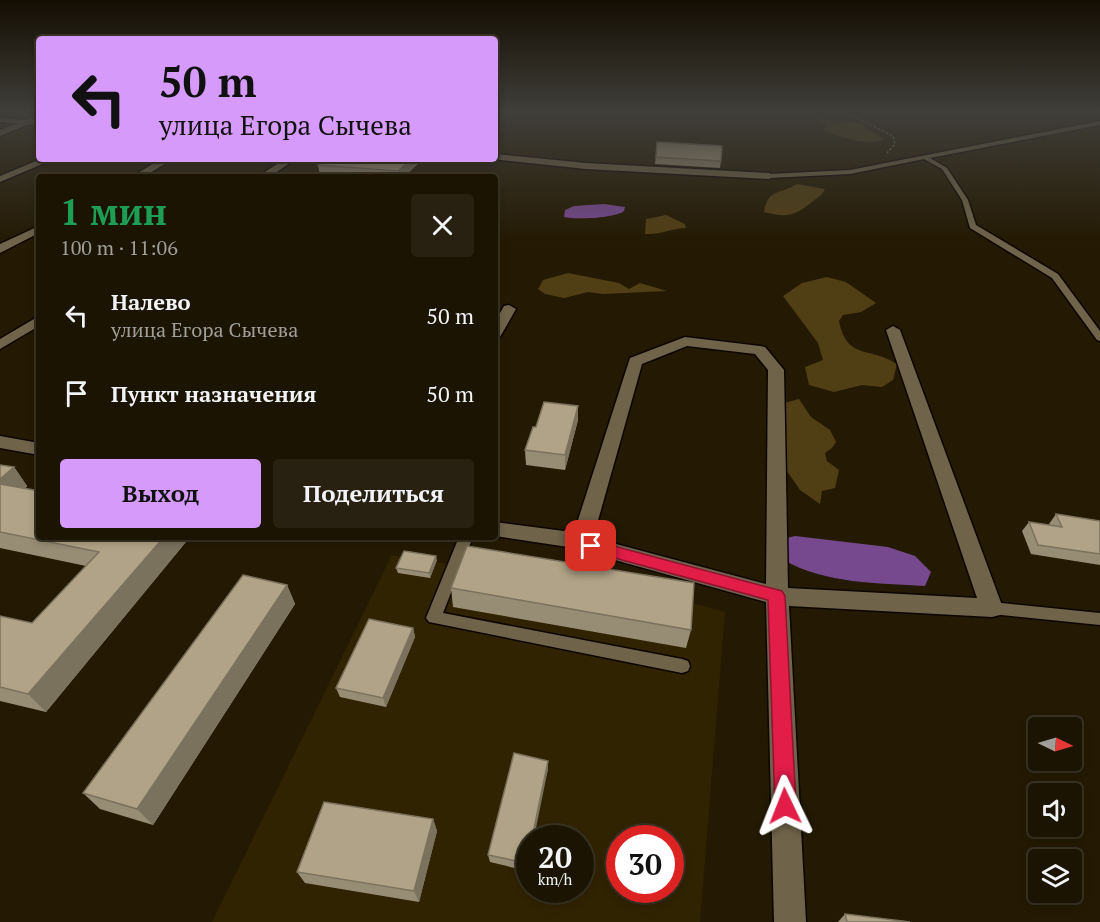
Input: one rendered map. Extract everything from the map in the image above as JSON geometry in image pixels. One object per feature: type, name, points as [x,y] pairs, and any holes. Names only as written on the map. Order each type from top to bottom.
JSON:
[{"type":"street","points":[[498,157],[586,166],[769,176]]},
{"type":"street","points":[[0,179],[42,162]]},
{"type":"street","points":[[141,174],[163,162]]},
{"type":"street","points":[[267,174],[286,162]]},
{"type":"street","points":[[0,249],[36,231]]},
{"type":"street","points":[[498,329],[510,309]]},
{"type":"street","points":[[0,345],[36,322]]},
{"type":"street","points":[[498,529],[568,539],[777,596],[992,608],[893,330]]},
{"type":"street","points":[[568,539],[587,524],[635,362],[685,341],[760,350],[776,370],[777,596],[790,922]]},
{"type":"street","points":[[0,442],[36,448]]},
{"type":"lane","points":[[769,176],[850,172],[934,155]]},
{"type":"lane","points":[[924,157],[944,168],[965,200],[973,225],[1055,276],[1100,338]]},
{"type":"lane","points":[[465,540],[434,618],[682,666]]},
{"type":"lane","points":[[992,608],[1100,620]]},
{"type":"path","points":[[885,155],[885,164]]},
{"type":"shaded area","points":[[797,184],[825,189],[820,196],[795,213],[779,215],[764,212],[768,199],[772,195]]},
{"type":"shaded area","points":[[604,204],[625,207],[620,213],[604,217],[564,217],[565,210],[574,206]]},
{"type":"shaded area","points":[[666,215],[685,224],[686,228],[645,234],[646,219]]},
{"type":"shaded area","points":[[568,273],[619,283],[629,289],[640,283],[667,291],[603,294],[588,292],[564,298],[545,294],[538,289],[543,280]]},
{"type":"shaded area","points":[[827,277],[846,282],[876,303],[861,312],[843,315],[839,321],[843,334],[854,347],[897,364],[893,380],[882,387],[862,385],[834,392],[809,385],[805,367],[823,360],[818,343],[783,296],[802,283]]},
{"type":"shaded area","points":[[799,399],[811,417],[830,430],[836,442],[825,453],[827,461],[839,470],[835,488],[822,491],[820,504],[800,490],[787,471],[784,403]]},
{"type":"shaded area","points":[[795,536],[888,547],[915,556],[931,572],[925,586],[853,581],[817,574],[784,560],[787,538]]},
{"type":"shaded area","points":[[392,555],[689,602],[725,612],[700,922],[212,922]]},
{"type":"building","points":[[656,155],[721,155],[721,161],[656,157]]},
{"type":"building","points":[[322,162],[408,162],[398,171],[318,165]]},
{"type":"building","points":[[544,402],[578,406],[565,455],[525,450]]},
{"type":"building","points":[[0,465],[14,467],[0,479]]},
{"type":"building","points":[[0,484],[36,490],[36,539],[0,532]]},
{"type":"building","points":[[1056,514],[1100,521],[1100,554],[1038,545],[1029,522],[1062,527]]},
{"type":"building","points":[[40,540],[161,540],[28,694],[0,687],[0,616],[32,623],[99,552]]},
{"type":"building","points":[[467,546],[694,583],[691,630],[451,588]]},
{"type":"building","points":[[404,551],[436,556],[429,573],[396,568]]},
{"type":"building","points":[[243,575],[287,585],[137,809],[83,793]]},
{"type":"building","points":[[369,619],[413,628],[383,698],[336,688]]},
{"type":"building","points":[[514,753],[548,761],[535,825],[516,825],[516,861],[488,855]]},
{"type":"building","points":[[324,802],[433,819],[414,891],[297,872]]},
{"type":"building","points":[[845,914],[910,922],[847,922]]},
{"type":"route","points":[[591,546],[777,596],[785,806]]}]
